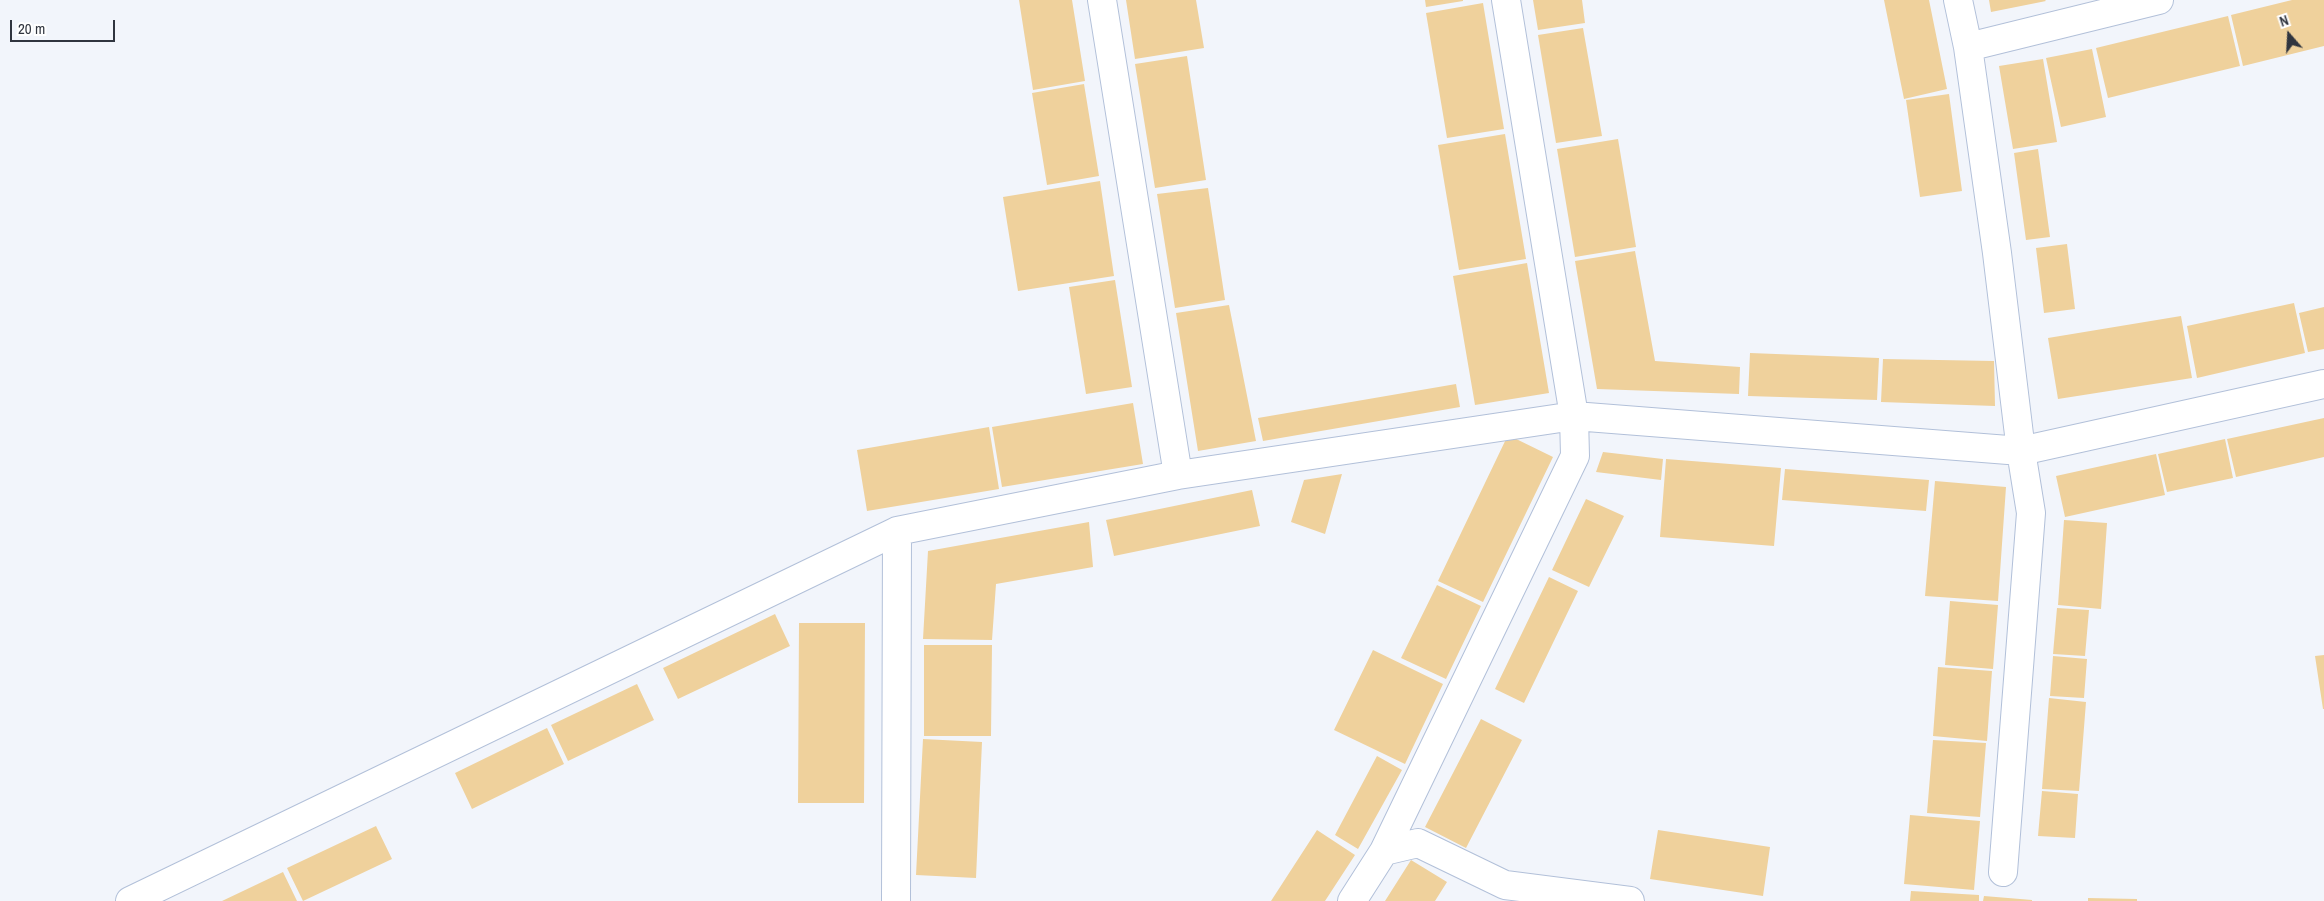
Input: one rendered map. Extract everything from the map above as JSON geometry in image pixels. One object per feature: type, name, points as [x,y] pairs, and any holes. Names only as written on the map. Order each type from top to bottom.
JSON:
[{"type":"street","points":[[1102,0],[1178,475]]},
{"type":"street","points":[[1352,901],[1384,851],[1575,456],[1574,416],[1506,0]]},
{"type":"street","points":[[1958,0],[1968,47],[1997,253],[2021,451],[2031,513],[2003,872]]},
{"type":"street","points":[[1968,47],[2160,0]]},
{"type":"street","points":[[130,901],[897,531],[1178,475],[1574,416],[2021,451],[2324,384]]},
{"type":"street","points":[[896,901],[897,531]]},
{"type":"street","points":[[1384,851],[1418,843],[1505,886],[1630,901]]},
{"type":"building","points":[[1019,0],[1072,0],[1085,81],[1033,90]]},
{"type":"building","points":[[1126,0],[1196,0],[1204,48],[1135,59]]},
{"type":"building","points":[[1425,0],[1463,0],[1463,1],[1426,7]]},
{"type":"building","points":[[1533,0],[1582,0],[1585,23],[1538,30]]},
{"type":"building","points":[[1884,0],[1929,0],[1947,89],[1904,99]]},
{"type":"building","points":[[1989,0],[2045,0],[2046,1],[1991,12]]},
{"type":"building","points":[[2292,0],[2324,0],[2324,46],[2243,66],[2231,15]]},
{"type":"building","points":[[1483,3],[1504,129],[1447,138],[1426,13]]},
{"type":"building","points":[[2228,16],[2240,66],[2108,98],[2096,48]]},
{"type":"building","points":[[1583,28],[1602,136],[1556,143],[1538,35]]},
{"type":"building","points":[[2092,49],[2106,117],[2061,127],[2046,58]]},
{"type":"building","points":[[1187,56],[1206,180],[1155,188],[1135,64]]},
{"type":"building","points":[[2043,59],[2057,142],[2013,149],[1999,66]]},
{"type":"building","points":[[1084,84],[1099,176],[1047,185],[1032,93]]},
{"type":"building","points":[[1949,94],[1962,191],[1920,197],[1906,100]]},
{"type":"building","points":[[1505,134],[1526,259],[1459,270],[1438,145]]},
{"type":"building","points":[[1618,139],[1636,247],[1575,257],[1557,149]]},
{"type":"building","points":[[2038,149],[2050,237],[2026,240],[2014,153]]},
{"type":"building","points":[[1100,181],[1114,276],[1018,291],[1003,197]]},
{"type":"building","points":[[1208,188],[1225,300],[1175,308],[1157,194]]},
{"type":"building","points":[[2067,244],[2075,309],[2044,313],[2036,248]]},
{"type":"building","points":[[1635,251],[1655,361],[1740,367],[1739,394],[1597,389],[1575,261]]},
{"type":"building","points":[[1527,263],[1549,393],[1475,405],[1453,276]]},
{"type":"building","points":[[1115,280],[1132,387],[1086,394],[1069,287]]},
{"type":"building","points":[[2294,303],[2305,353],[2197,378],[2187,326]]},
{"type":"building","points":[[1229,305],[1256,441],[1198,451],[1176,313]]},
{"type":"building","points":[[2324,307],[2324,349],[2308,352],[2299,313]]},
{"type":"building","points":[[2181,316],[2192,378],[2058,399],[2048,338]]},
{"type":"building","points":[[1750,353],[1879,358],[1877,400],[1748,396]]},
{"type":"building","points":[[1883,359],[1994,361],[1995,406],[1881,402]]},
{"type":"building","points":[[1456,384],[1460,407],[1263,441],[1258,418]]},
{"type":"building","points":[[1133,403],[1143,464],[1002,487],[992,427]]},
{"type":"building","points":[[2324,418],[2324,457],[2236,477],[2227,439]]},
{"type":"building","points":[[989,427],[999,489],[867,511],[857,450]]},
{"type":"building","points":[[1508,435],[1553,457],[1483,602],[1438,581]]},
{"type":"building","points":[[2225,439],[2233,478],[2167,492],[2158,454]]},
{"type":"building","points":[[1603,452],[1663,459],[1661,480],[1596,472]]},
{"type":"building","points":[[2156,454],[2165,495],[2065,517],[2056,476]]},
{"type":"building","points":[[1666,459],[1781,468],[1774,546],[1660,537]]},
{"type":"building","points":[[1785,469],[1929,480],[1926,511],[1782,500]]},
{"type":"building","points":[[1342,474],[1325,534],[1291,522],[1304,480]]},
{"type":"building","points":[[1935,481],[2006,487],[1998,601],[1925,596]]},
{"type":"building","points":[[1252,490],[1260,526],[1114,556],[1106,520]]},
{"type":"building","points":[[1586,499],[1624,516],[1589,587],[1552,570]]},
{"type":"building","points":[[2064,520],[2107,523],[2101,609],[2058,605]]},
{"type":"building","points":[[1089,522],[1093,567],[996,584],[992,640],[923,639],[928,551]]},
{"type":"building","points":[[1549,577],[1578,591],[1524,703],[1495,689]]},
{"type":"building","points":[[1437,585],[1481,606],[1446,679],[1401,658]]},
{"type":"building","points":[[1950,601],[1998,605],[1993,669],[1945,665]]},
{"type":"building","points":[[2057,608],[2089,610],[2085,656],[2053,654]]},
{"type":"building","points":[[775,614],[790,646],[678,699],[663,668]]},
{"type":"building","points":[[799,623],[865,623],[864,803],[798,803]]},
{"type":"building","points":[[924,645],[992,645],[991,736],[924,736]]},
{"type":"building","points":[[1373,650],[1443,684],[1405,764],[1334,730]]},
{"type":"building","points":[[2324,655],[2324,709],[2323,709],[2315,656]]},
{"type":"building","points":[[2053,656],[2087,659],[2084,698],[2050,696]]},
{"type":"building","points":[[1938,667],[1992,671],[1987,741],[1933,736]]},
{"type":"building","points":[[637,684],[654,720],[568,761],[551,725]]},
{"type":"building","points":[[2049,698],[2086,702],[2079,791],[2042,789]]},
{"type":"building","points":[[1481,719],[1522,740],[1466,848],[1425,827]]},
{"type":"building","points":[[547,728],[564,764],[472,809],[455,773]]},
{"type":"building","points":[[923,739],[982,742],[976,878],[916,875]]},
{"type":"building","points":[[1933,740],[1986,743],[1980,817],[1927,813]]},
{"type":"building","points":[[1377,756],[1402,770],[1358,849],[1335,835]]},
{"type":"building","points":[[2042,791],[2078,794],[2075,838],[2038,836]]},
{"type":"building","points":[[1910,815],[1980,821],[1974,890],[1904,884]]},
{"type":"building","points":[[376,826],[392,859],[303,901],[287,868]]},
{"type":"building","points":[[1317,830],[1355,855],[1325,901],[1271,901]]},
{"type":"building","points":[[1658,830],[1770,847],[1763,896],[1650,879]]},
{"type":"building","points":[[1411,860],[1447,882],[1435,901],[1385,901]]},
{"type":"building","points":[[283,872],[297,901],[222,901]]},
{"type":"building","points":[[1911,891],[1979,895],[1979,901],[1910,901]]},
{"type":"building","points":[[1984,896],[2032,900],[2032,901],[1983,901]]},
{"type":"building","points":[[2088,898],[2137,899],[2137,901],[2088,901]]}]
